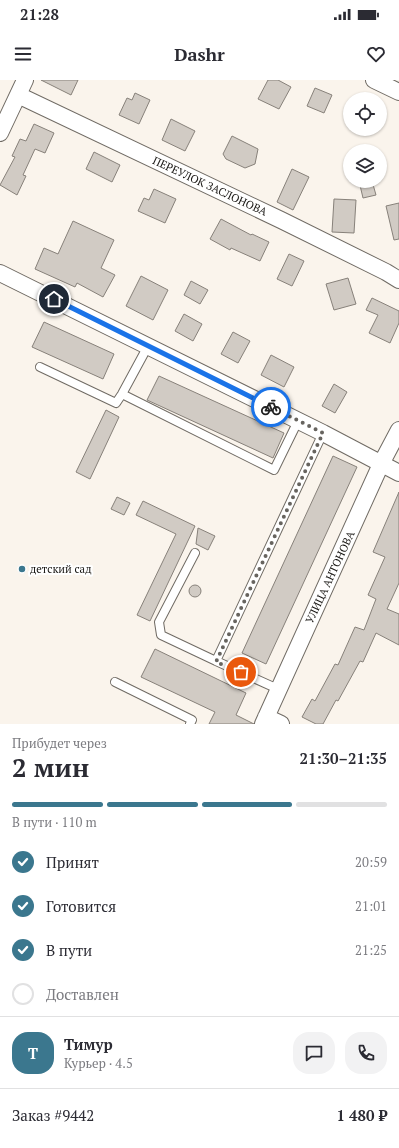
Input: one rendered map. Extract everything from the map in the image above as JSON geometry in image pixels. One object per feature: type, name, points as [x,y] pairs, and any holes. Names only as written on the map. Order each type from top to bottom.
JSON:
[{"type":"street","points":[[0,133],[25,80]]},
{"type":"street","points":[[374,80],[399,92]]},
{"type":"street","name":"ПЕРЕУЛОК ЗАСЛОНОВА","points":[[18,95],[281,220],[386,272],[399,280]]},
{"type":"street","points":[[0,273],[323,433],[399,473]]},
{"type":"street","name":"УЛИЦА АНТОНОВА","points":[[270,722],[278,689],[381,464],[399,430]]},
{"type":"lane","points":[[40,367],[116,403],[148,346]]},
{"type":"lane","points":[[122,394],[274,470],[298,421]]},
{"type":"lane","points":[[216,662],[323,433]]},
{"type":"lane","points":[[195,553],[159,622],[161,635],[216,662],[278,689]]},
{"type":"lane","points":[[115,682],[192,720],[190,724]]},
{"type":"building","points":[[41,80],[78,80],[71,95]]},
{"type":"building","points":[[268,80],[278,80],[291,87],[279,109],[258,99]]},
{"type":"building","points":[[315,88],[332,95],[324,113],[307,106]]},
{"type":"building","points":[[135,93],[150,100],[139,124],[119,115],[127,98],[132,100]]},
{"type":"building","points":[[171,119],[195,131],[185,151],[162,140]]},
{"type":"building","points":[[34,124],[54,133],[45,153],[35,149],[23,175],[26,176],[17,195],[0,185],[15,157],[12,156],[20,139],[26,141]]},
{"type":"building","points":[[232,136],[258,149],[255,164],[245,168],[226,159],[223,154]]},
{"type":"building","points":[[94,152],[120,165],[112,182],[86,169]]},
{"type":"building","points":[[292,169],[309,177],[293,210],[277,202]]},
{"type":"building","points":[[361,188],[374,188],[376,195],[363,198]]},
{"type":"building","points":[[154,189],[176,199],[165,223],[138,211],[144,198],[149,200]]},
{"type":"building","points":[[334,199],[356,200],[354,233],[332,232]]},
{"type":"building","points":[[399,203],[399,239],[394,240],[386,206]]},
{"type":"building","points":[[221,219],[251,235],[252,234],[269,242],[260,261],[231,248],[230,250],[210,239]]},
{"type":"building","points":[[73,221],[114,240],[101,268],[115,275],[103,297],[77,283],[75,287],[35,269],[44,248],[58,254]]},
{"type":"building","points":[[289,254],[304,261],[292,286],[277,279]]},
{"type":"building","points":[[141,276],[168,290],[153,320],[126,306]]},
{"type":"building","points":[[348,278],[356,304],[334,310],[326,284]]},
{"type":"building","points":[[191,281],[208,290],[200,304],[184,295]]},
{"type":"building","points":[[372,298],[399,311],[399,323],[390,343],[369,333],[378,315],[366,310]]},
{"type":"building","points":[[184,314],[202,324],[193,341],[175,331]]},
{"type":"building","points":[[44,322],[114,354],[103,379],[32,347]]},
{"type":"building","points":[[233,332],[250,341],[238,363],[221,354]]},
{"type":"building","points":[[271,355],[294,367],[284,387],[261,375]]},
{"type":"building","points":[[159,376],[284,433],[273,458],[147,400]]},
{"type":"building","points":[[334,384],[347,392],[335,413],[322,406]]},
{"type":"building","points":[[106,410],[119,417],[90,479],[76,472]]},
{"type":"building","points":[[333,456],[357,467],[266,664],[242,653]]},
{"type":"building","points":[[399,492],[399,583],[387,609],[399,614],[399,645],[376,633],[363,662],[360,661],[338,701],[336,700],[323,724],[316,724],[302,717],[312,699],[315,701],[335,664],[338,665],[355,627],[364,630],[376,599],[368,595],[385,557],[373,552]]},
{"type":"building","points":[[117,497],[130,503],[124,515],[111,509]]},
{"type":"building","points":[[143,501],[195,526],[150,621],[137,615],[176,534],[136,515]]},
{"type":"building","points":[[198,528],[215,536],[208,550],[196,544]]},
{"type":"building","points":[[193,585],[197,585],[201,591],[197,597],[193,597],[189,593],[189,589]]},
{"type":"building","points":[[155,649],[246,693],[236,715],[254,724],[209,724],[215,712],[141,677]]},
{"type":"way so far","points":[[241,672],[216,662],[323,433],[271,407]]},
{"type":"place","name":"детский сад","points":[[22,569]]},
{"type":"route","points":[[54,299],[271,407]]}]
